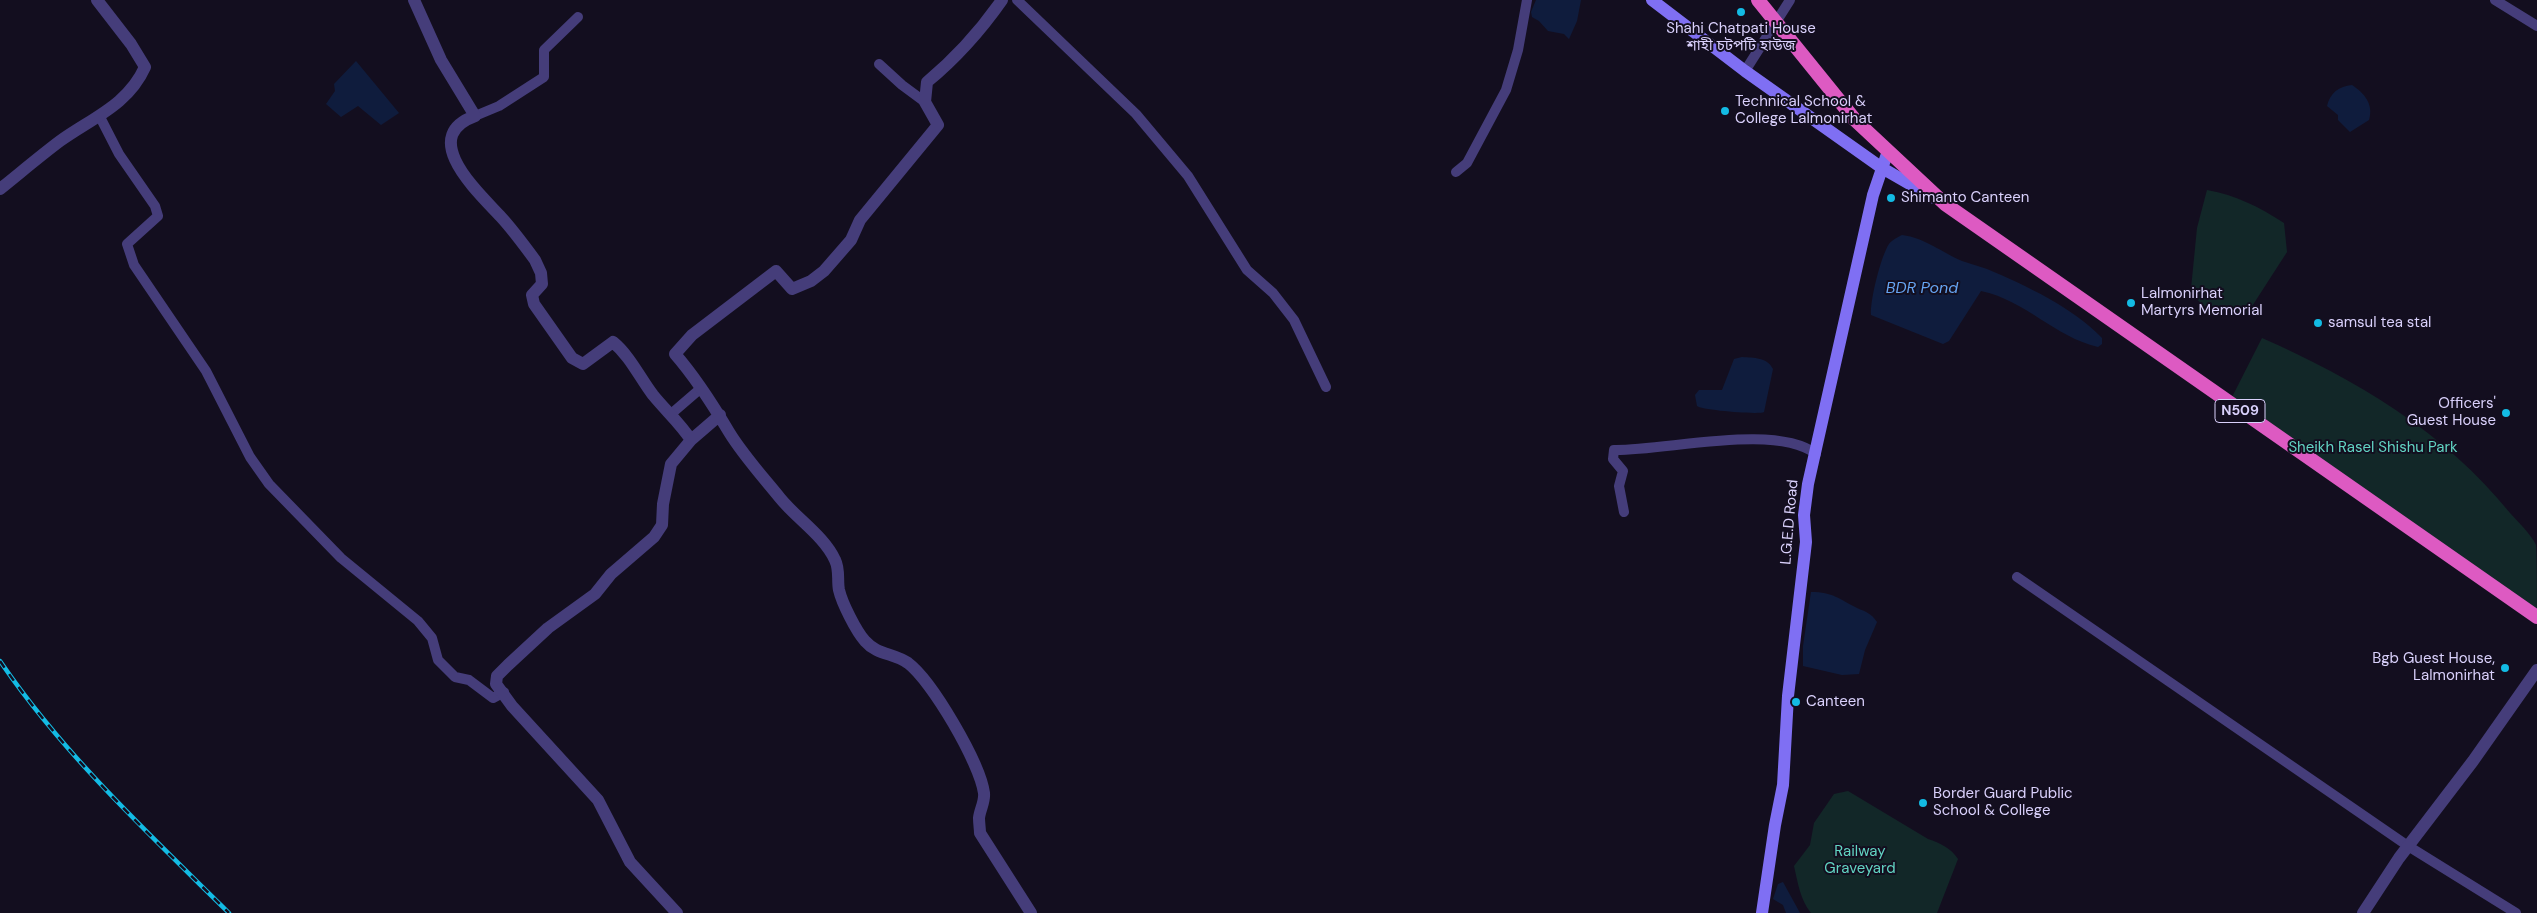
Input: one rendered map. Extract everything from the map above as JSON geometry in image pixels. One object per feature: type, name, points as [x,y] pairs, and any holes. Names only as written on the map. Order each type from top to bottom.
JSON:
[{"type":"highway","name":"N509","points":[[1758,0],[1855,120],[1945,204],[2537,617]]},
{"type":"main road","points":[[1652,0],[1745,71],[1882,168],[1945,204]]},
{"type":"main road","name":"L.G.E.D Road","points":[[1762,913],[1774,825],[1783,785],[1788,696],[1806,542],[1804,515],[1808,484],[1864,235],[1888,150]]},
{"type":"street","points":[[0,189],[61,141],[100,117],[126,96],[139,81],[145,67],[131,44],[97,0]]},
{"type":"street","points":[[414,0],[441,60],[475,116]]},
{"type":"street","points":[[925,102],[927,82],[944,69],[983,27],[1002,0]]},
{"type":"street","points":[[1017,0],[1136,114],[1188,176],[1247,270],[1273,293],[1294,320],[1326,387]]},
{"type":"street","points":[[1456,172],[1467,162],[1506,90],[1518,50],[1527,0]]},
{"type":"street","points":[[1745,71],[1790,0]]},
{"type":"street","points":[[2495,0],[2537,26]]},
{"type":"street","points":[[578,17],[544,50],[544,77],[499,106],[466,119],[454,130],[451,139],[452,155],[463,174],[535,260],[541,273],[542,284],[532,296],[534,304],[542,318],[565,346],[572,358],[583,364],[614,342],[622,349],[653,395],[691,440]]},
{"type":"street","points":[[879,64],[902,85],[925,102],[938,125],[860,220],[851,240],[824,271],[811,281],[792,289],[776,271],[692,335],[675,354],[688,368],[700,389],[720,415],[729,432],[767,481],[789,509],[817,536],[835,560],[843,602],[865,641],[878,652],[908,663],[921,677],[950,720],[977,767],[982,782],[984,794],[979,819],[980,834],[1031,913]]},
{"type":"street","points":[[100,117],[119,154],[155,206],[158,216],[127,244],[134,265],[206,371],[250,457],[268,484],[340,558],[418,621],[432,638],[438,660],[455,676],[470,680],[493,698],[504,692]]},
{"type":"street","points":[[671,414],[700,389]]},
{"type":"street","points":[[677,913],[630,862],[598,800],[512,706],[504,692],[496,684],[497,676],[548,628],[596,594],[611,574],[654,536],[662,525],[662,504],[671,464],[691,440],[720,415]]},
{"type":"street","points":[[1624,512],[1619,486],[1622,471],[1614,459],[1614,450],[1756,439],[1782,441],[1809,448],[1816,454]]},
{"type":"street","points":[[2017,577],[2408,846],[2516,913]]},
{"type":"street","points":[[2363,913],[2408,846],[2473,760],[2537,670]]},
{"type":"green space","points":[[2207,190],[2247,202],[2284,223],[2287,252],[2247,314],[2222,312],[2207,307],[2200,303],[2191,289],[2197,228]]},
{"type":"green space","name":"Sheikh Rasel Shishu Park","points":[[2262,338],[2331,371],[2396,411],[2457,457],[2484,484],[2528,532],[2536,545],[2537,617],[2229,403]]},
{"type":"green space","name":"Railway Graveyard","points":[[1848,791],[1928,839],[1945,846],[1958,859],[1937,913],[1811,913],[1807,908],[1798,885],[1794,866],[1810,845],[1814,823],[1834,794]]},
{"type":"water","points":[[1536,0],[1581,0],[1577,21],[1569,39],[1564,34],[1548,31],[1539,21],[1532,17],[1531,12]]},
{"type":"water","points":[[356,61],[399,113],[381,125],[358,106],[341,117],[326,104],[335,91],[334,84]]},
{"type":"water","points":[[2352,85],[2367,100],[2370,114],[2369,120],[2350,132],[2338,120],[2338,115],[2327,106],[2330,97],[2336,91]]},
{"type":"water","name":"BDR Pond","points":[[1902,235],[1926,242],[1962,261],[1987,269],[2048,298],[2090,327],[2102,338],[2102,344],[2098,347],[2082,342],[2012,302],[1981,291],[1949,341],[1943,344],[1871,315],[1874,289],[1886,250],[1893,240]]},
{"type":"water","points":[[1742,357],[1764,360],[1773,369],[1764,412],[1730,412],[1697,406],[1695,395],[1699,390],[1722,390],[1734,359]]},
{"type":"water","points":[[1811,592],[1825,593],[1836,597],[1868,613],[1877,622],[1865,650],[1859,674],[1842,675],[1803,666],[1803,646]]},
{"type":"water","points":[[1783,882],[1800,913],[1786,913],[1783,905],[1773,899],[1778,884]]},
{"type":"railway","points":[[0,661],[51,729],[79,761],[138,823],[229,913]]},
{"type":"place","name":"Shahi Chatpati House শাহী চটপটি হাউজ","points":[[1741,12]]},
{"type":"place","name":"Technical School & College Lalmonirhat","points":[[1725,111]]},
{"type":"place","name":"Shimanto Canteen","points":[[1891,198]]},
{"type":"place","name":"Lalmonirhat Martyrs Memorial","points":[[2131,303]]},
{"type":"place","name":"samsul tea stal","points":[[2318,323]]},
{"type":"place","name":"Officers' Guest House","points":[[2506,413]]},
{"type":"place","name":"Bgb Guest House, Lalmonirhat","points":[[2505,668]]},
{"type":"place","name":"Canteen","points":[[1796,702]]},
{"type":"place","name":"Border Guard Public School & College","points":[[1923,803]]}]
